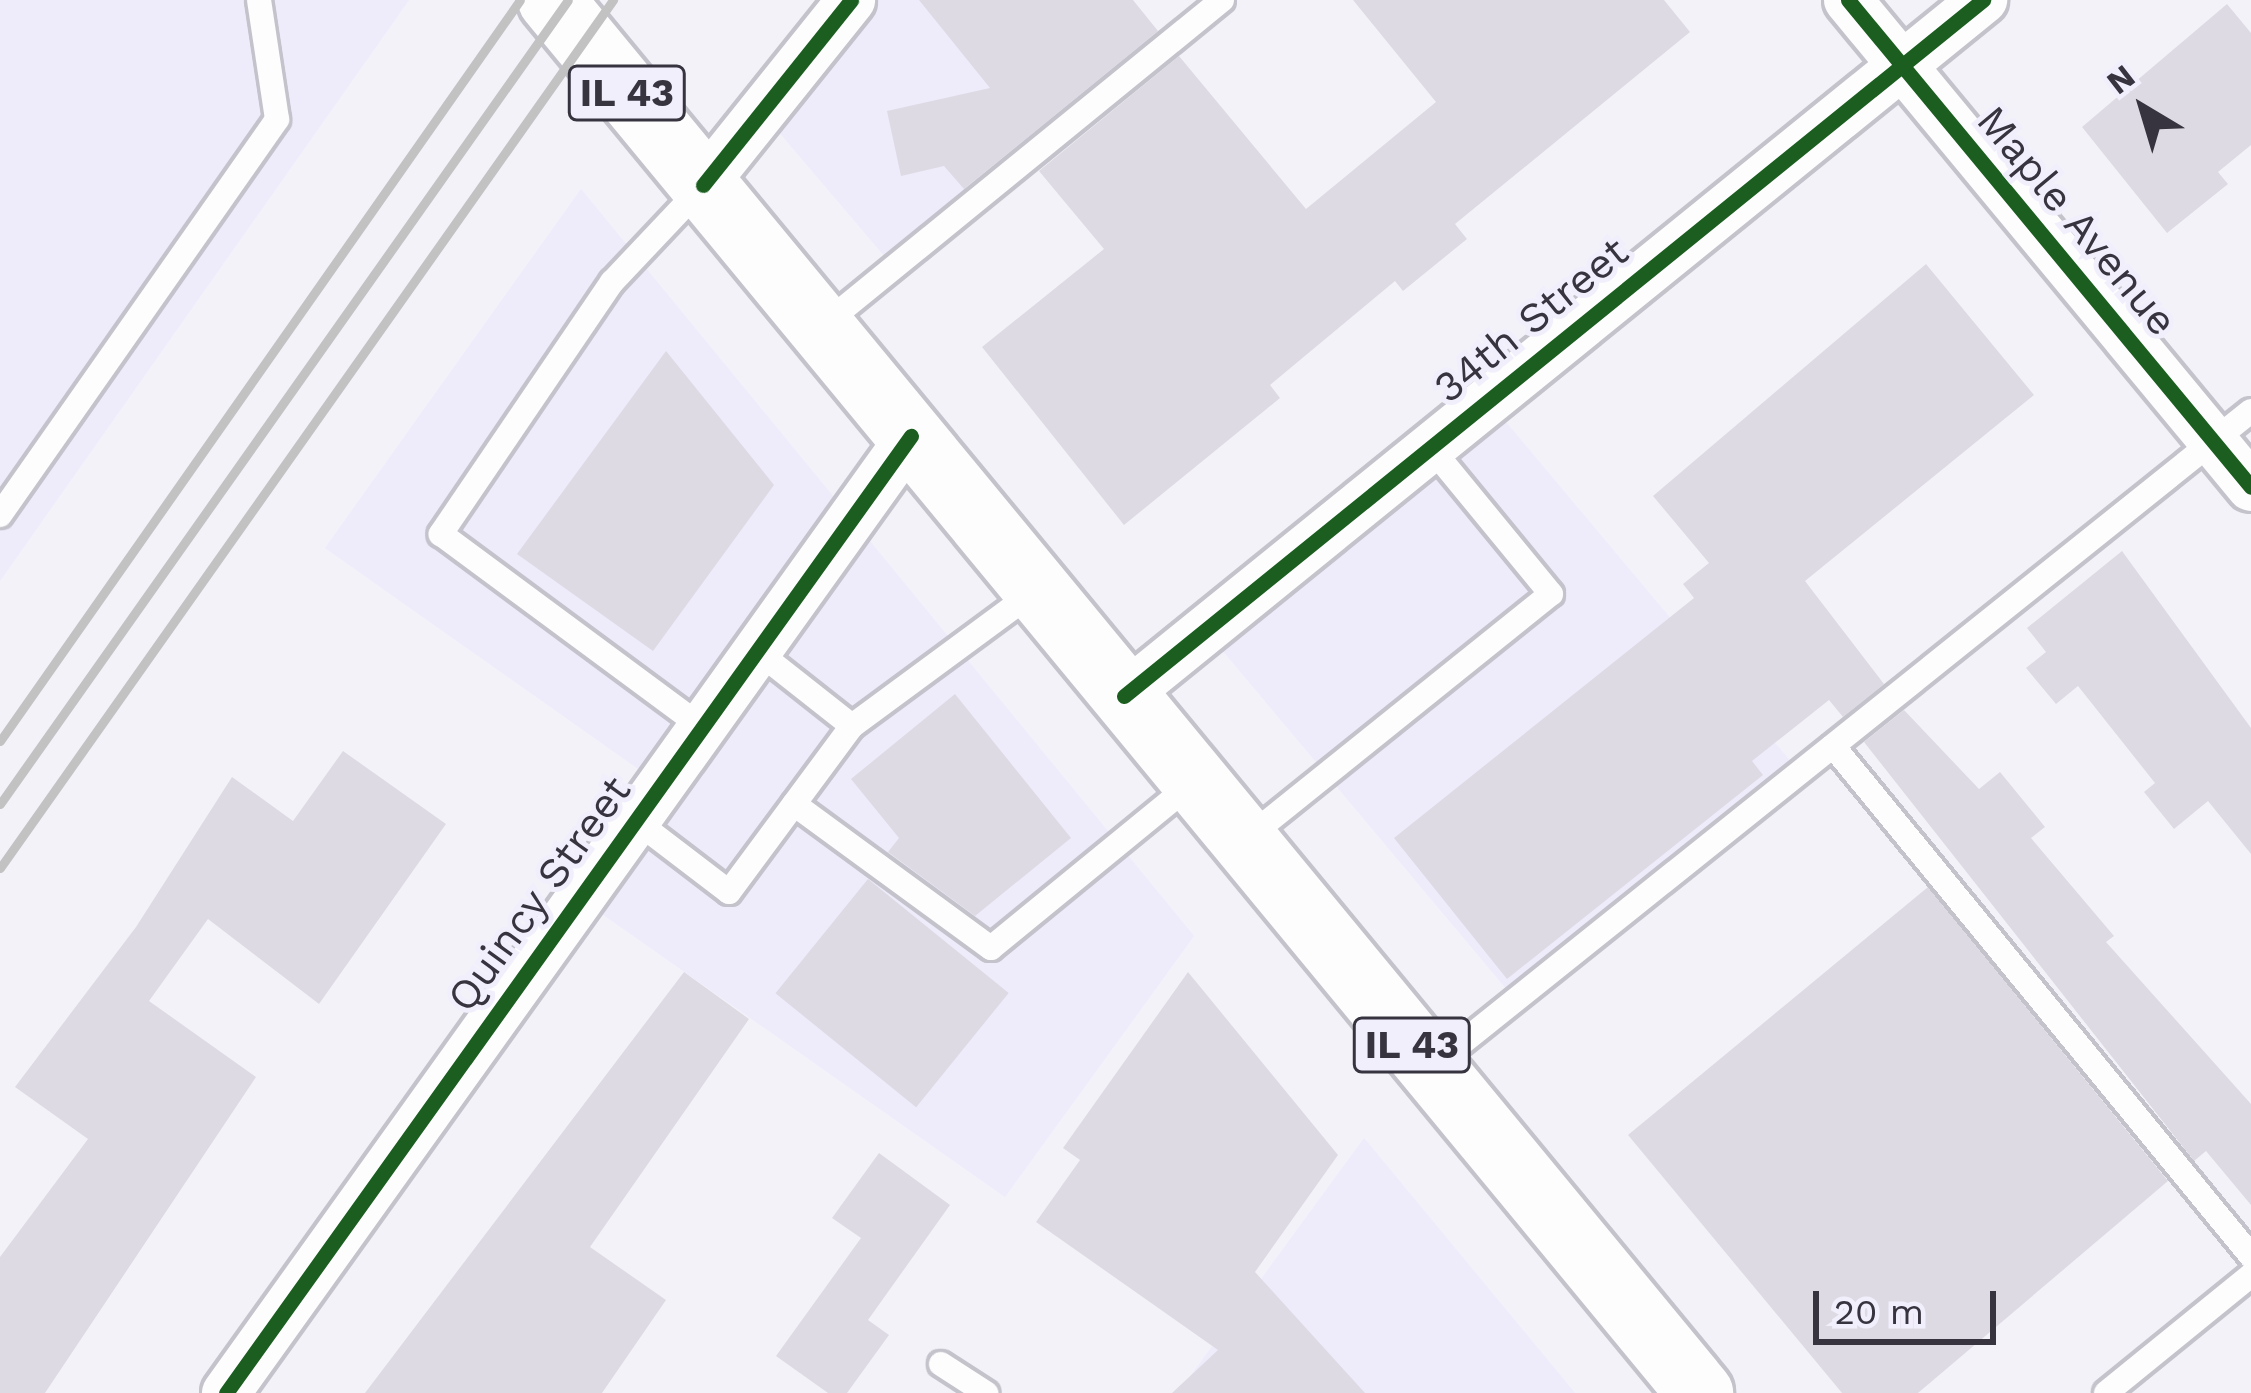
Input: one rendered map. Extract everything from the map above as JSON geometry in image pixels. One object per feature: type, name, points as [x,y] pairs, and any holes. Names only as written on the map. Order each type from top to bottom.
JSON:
[{"type":"main road","name":"IL 43","points":[[550,0],[1700,1393]]},
{"type":"street","points":[[704,185],[851,0]]},
{"type":"street","name":"Maple Avenue","points":[[1848,0],[2251,487]]},
{"type":"street","name":"34th Street","points":[[1124,696],[1983,0]]},
{"type":"street","name":"Quincy Street","points":[[226,1393],[911,436]]},
{"type":"lane","points":[[0,515],[8,486],[277,119],[259,0]]},
{"type":"lane","points":[[820,327],[1222,0]]},
{"type":"lane","points":[[702,727],[441,534],[612,282],[704,185]]},
{"type":"lane","points":[[1431,1068],[2251,411]]},
{"type":"lane","points":[[1244,840],[1551,595],[1431,448]]},
{"type":"lane","points":[[636,821],[729,892],[851,726],[1037,590]]},
{"type":"lane","points":[[758,651],[851,726]]},
{"type":"lane","points":[[1833,746],[2251,1256]]},
{"type":"lane","points":[[794,804],[991,948],[1195,781]]},
{"type":"lane","points":[[2106,1393],[2251,1275]]},
{"type":"lane","points":[[940,1364],[986,1393]]},
{"type":"shaded area","points":[[0,0],[409,0],[0,581]]},
{"type":"shaded area","points":[[862,0],[1116,0],[1156,47],[886,258],[772,124]]},
{"type":"shaded area","points":[[581,189],[1194,936],[1005,1197],[565,888],[644,773],[325,548]]},
{"type":"shaded area","points":[[1495,409],[1793,764],[1514,998],[1216,643]]},
{"type":"shaded area","points":[[1364,1138],[1575,1393],[1178,1393]]},
{"type":"building","points":[[919,0],[1133,0],[1158,31],[964,189],[944,166],[901,176],[887,111],[990,88]]},
{"type":"building","points":[[1353,0],[1664,0],[1690,32],[1455,224],[1467,239],[1403,291],[1395,281],[1270,385],[1280,398],[1124,525],[982,347],[1104,249],[1039,171],[1179,56],[1306,209],[1436,102]]},
{"type":"building","points":[[2227,4],[2251,33],[2251,145],[2218,172],[2228,184],[2167,233],[2082,127]]},
{"type":"building","points":[[1926,264],[2034,395],[1805,581],[1884,684],[1843,717],[1829,700],[1752,761],[1763,775],[1507,979],[1394,838],[1694,598],[1683,584],[1709,563],[1653,496]]},
{"type":"building","points":[[666,351],[774,485],[653,651],[517,554]]},
{"type":"building","points":[[2122,551],[2251,728],[2251,854],[2208,801],[2174,829],[2144,792],[2155,783],[2078,686],[2056,704],[2026,668],[2046,652],[2027,628]]},
{"type":"building","points":[[955,694],[1071,838],[975,916],[888,852],[899,838],[851,779]]},
{"type":"building","points":[[1904,710],[1979,789],[2000,772],[2045,827],[2031,838],[2114,936],[2106,942],[2251,1104],[2251,1205],[2206,1151],[2194,1161],[1864,742]]},
{"type":"building","points":[[343,751],[446,824],[319,1004],[208,919],[149,1001],[256,1077],[45,1393],[0,1393],[0,1257],[88,1139],[15,1087],[136,927],[232,777],[293,821]]},
{"type":"building","points":[[868,879],[1009,993],[916,1107],[775,993]]},
{"type":"building","points":[[1928,887],[2168,1181],[1918,1393],[1842,1393],[1628,1135]]},
{"type":"building","points":[[684,972],[749,1019],[590,1247],[666,1300],[602,1393],[365,1393]]},
{"type":"building","points":[[1188,972],[1338,1155],[1255,1272],[1365,1393],[1172,1393],[1218,1350],[1036,1222],[1080,1160],[1063,1148]]},
{"type":"building","points":[[879,1153],[950,1205],[868,1320],[889,1335],[847,1393],[828,1393],[776,1356],[861,1238],[832,1218]]},
{"type":"railway","points":[[0,741],[520,0]]},
{"type":"railway","points":[[0,804],[568,0]]},
{"type":"railway","points":[[0,868],[613,0]]},
{"type":"cycle path","points":[[703,185],[851,0]]},
{"type":"cycle path","points":[[1848,0],[2251,487]]},
{"type":"cycle path","points":[[1124,696],[1983,0]]},
{"type":"cycle path","points":[[226,1393],[911,436]]}]
